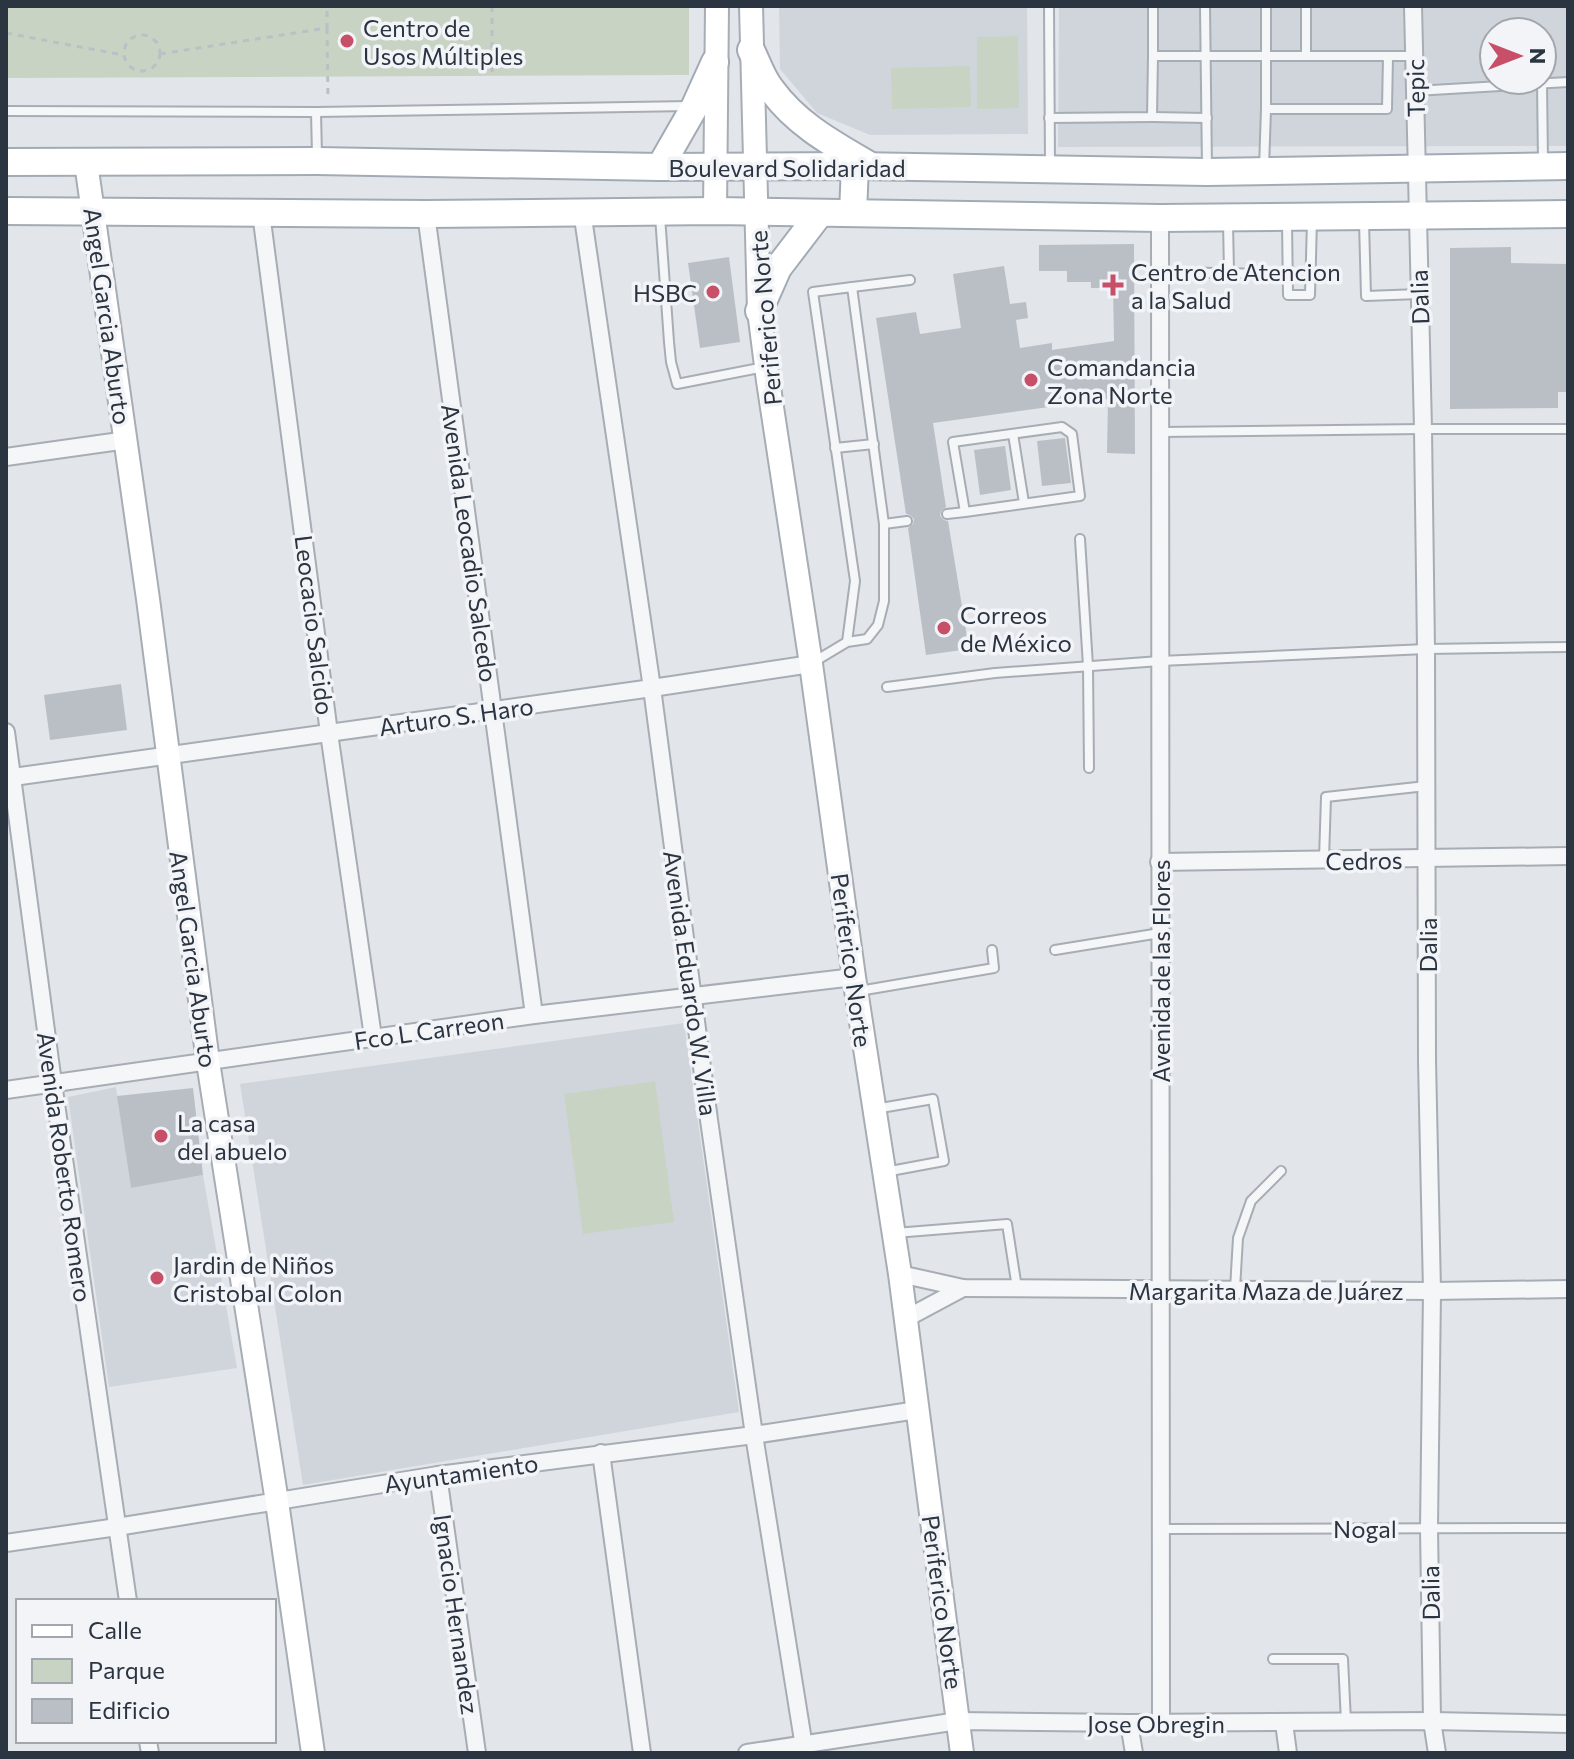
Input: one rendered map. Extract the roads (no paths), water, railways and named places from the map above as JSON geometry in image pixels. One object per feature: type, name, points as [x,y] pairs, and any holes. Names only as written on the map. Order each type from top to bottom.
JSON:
[{"type":"main road","points":[[751,50],[770,88],[797,118],[864,167],[853,213]]},
{"type":"main road","points":[[660,167],[695,106],[715,62]]},
{"type":"main road","name":"Boulevard Solidaridad","points":[[6,162],[317,161],[1207,172],[1556,166]]},
{"type":"main road","name":"Boulevard Solidaridad","points":[[6,211],[426,214],[715,211],[1160,218],[1568,214]]},
{"type":"main road","points":[[759,311],[778,268],[820,213]]},
{"type":"street","points":[[715,211],[717,6]]},
{"type":"street","name":"Periferico Norte","points":[[751,6],[759,311],[855,984],[900,1274],[962,1753]]},
{"type":"street","name":"Tepic","points":[[1413,6],[1416,169]]},
{"type":"street","name":"Angel Garcia Aburto","points":[[86,163],[127,440],[208,1062],[313,1753]]},
{"type":"street","name":"Dalia","points":[[1416,169],[1426,649],[1427,1061],[1432,1291],[1429,1528],[1432,1721],[1437,1753]]},
{"type":"street","name":"Avenida Eduardo W. Villa","points":[[582,211],[652,688],[754,1435],[804,1749]]},
{"type":"street","name":"Leocacio Salcido","points":[[261,213],[329,733],[373,1037]]},
{"type":"street","name":"Avenida Leocadio Salcedo","points":[[426,214],[534,1015]]},
{"type":"street","name":"Avenida de las Flores","points":[[1160,218],[1161,1723]]},
{"type":"street","points":[[6,457],[127,440]]},
{"type":"street","name":"Arturo S. Haro","points":[[9,778],[811,664]]},
{"type":"street","name":"Avenida Roberto Romero","points":[[6,732],[9,778],[128,1599]]},
{"type":"street","name":"Cedros","points":[[1159,862],[1568,856]]},
{"type":"street","name":"Fco L Carreon","points":[[6,1090],[534,1015],[692,996],[855,984]]},
{"type":"street","name":"Margarita Maza de Juárez","points":[[900,1274],[963,1288],[1568,1289]]},
{"type":"street","name":"Margarita Maza de Juárez","points":[[905,1319],[963,1288]]},
{"type":"street","name":"Ayuntamiento","points":[[6,1543],[438,1475],[754,1435],[917,1410]]},
{"type":"street","points":[[601,1453],[642,1753]]},
{"type":"street","name":"Ignacio Hernandez","points":[[438,1475],[477,1753]]},
{"type":"street","name":"Jose Obregin","points":[[747,1753],[804,1749],[958,1721],[1568,1724]]},
{"type":"street","points":[[1129,1723],[1134,1753]]},
{"type":"street","points":[[1284,1723],[1288,1753]]},
{"type":"lane","points":[[1049,6],[1050,169]]},
{"type":"lane","points":[[1152,117],[1153,6]]},
{"type":"lane","points":[[1205,6],[1207,172]]},
{"type":"lane","points":[[1264,171],[1266,6]]},
{"type":"lane","points":[[1306,6],[1306,56]]},
{"type":"lane","points":[[1153,56],[1414,56]]},
{"type":"lane","points":[[1266,109],[1387,109],[1388,56]]},
{"type":"lane","points":[[1415,91],[1478,87]]},
{"type":"lane","points":[[1544,96],[1556,166]]},
{"type":"lane","points":[[6,111],[329,112],[695,106]]},
{"type":"lane","points":[[316,112],[317,161]]},
{"type":"lane","points":[[1049,118],[1207,118]]},
{"type":"lane","points":[[660,211],[669,342],[677,384],[766,366]]},
{"type":"lane","points":[[1364,216],[1366,296],[1419,294]]},
{"type":"lane","points":[[1228,217],[1229,272]]},
{"type":"lane","points":[[1299,217],[1310,295],[1288,295],[1299,217]]},
{"type":"lane","points":[[1160,272],[1272,274]]},
{"type":"lane","points":[[847,642],[855,581],[813,292],[910,280]]},
{"type":"lane","points":[[811,664],[847,642],[867,639],[878,625],[884,601],[884,524],[852,287]]},
{"type":"lane","points":[[947,514],[965,512],[1024,503],[1080,496],[1072,434],[1062,427],[953,442],[965,512]]},
{"type":"lane","points":[[1160,432],[1568,429]]},
{"type":"lane","points":[[1013,434],[1024,503]]},
{"type":"lane","points":[[835,448],[874,444]]},
{"type":"lane","points":[[884,524],[907,521]]},
{"type":"lane","points":[[1080,539],[1088,666],[1089,768]]},
{"type":"lane","points":[[887,687],[995,673],[1160,661],[1426,649],[1568,647]]},
{"type":"lane","points":[[1323,860],[1326,797],[1426,786]]},
{"type":"lane","points":[[1055,950],[1160,933]]},
{"type":"lane","points":[[855,984],[994,968],[992,950]]},
{"type":"lane","points":[[874,1109],[933,1099],[944,1161],[884,1172]]},
{"type":"lane","points":[[1235,1289],[1238,1238],[1251,1201],[1281,1171]]},
{"type":"lane","points":[[894,1233],[1007,1224],[1017,1288]]},
{"type":"lane","name":"Nogal","points":[[1162,1529],[1568,1528]]},
{"type":"lane","points":[[1273,1659],[1343,1659],[1346,1722]]},
{"type":"place","name":"Centro de Usos Múltiples","points":[[347,41]]},
{"type":"place","name":"Centro de Atencion a la Salud","points":[[1113,285]]},
{"type":"place","name":"HSBC","points":[[713,292]]},
{"type":"place","name":"Comandancia Zona Norte","points":[[1031,380]]},
{"type":"place","name":"Correos de México","points":[[944,628]]},
{"type":"place","name":"La casa del abuelo","points":[[161,1136]]},
{"type":"place","name":"Jardin de Niños Cristobal Colon","points":[[157,1278]]}]
